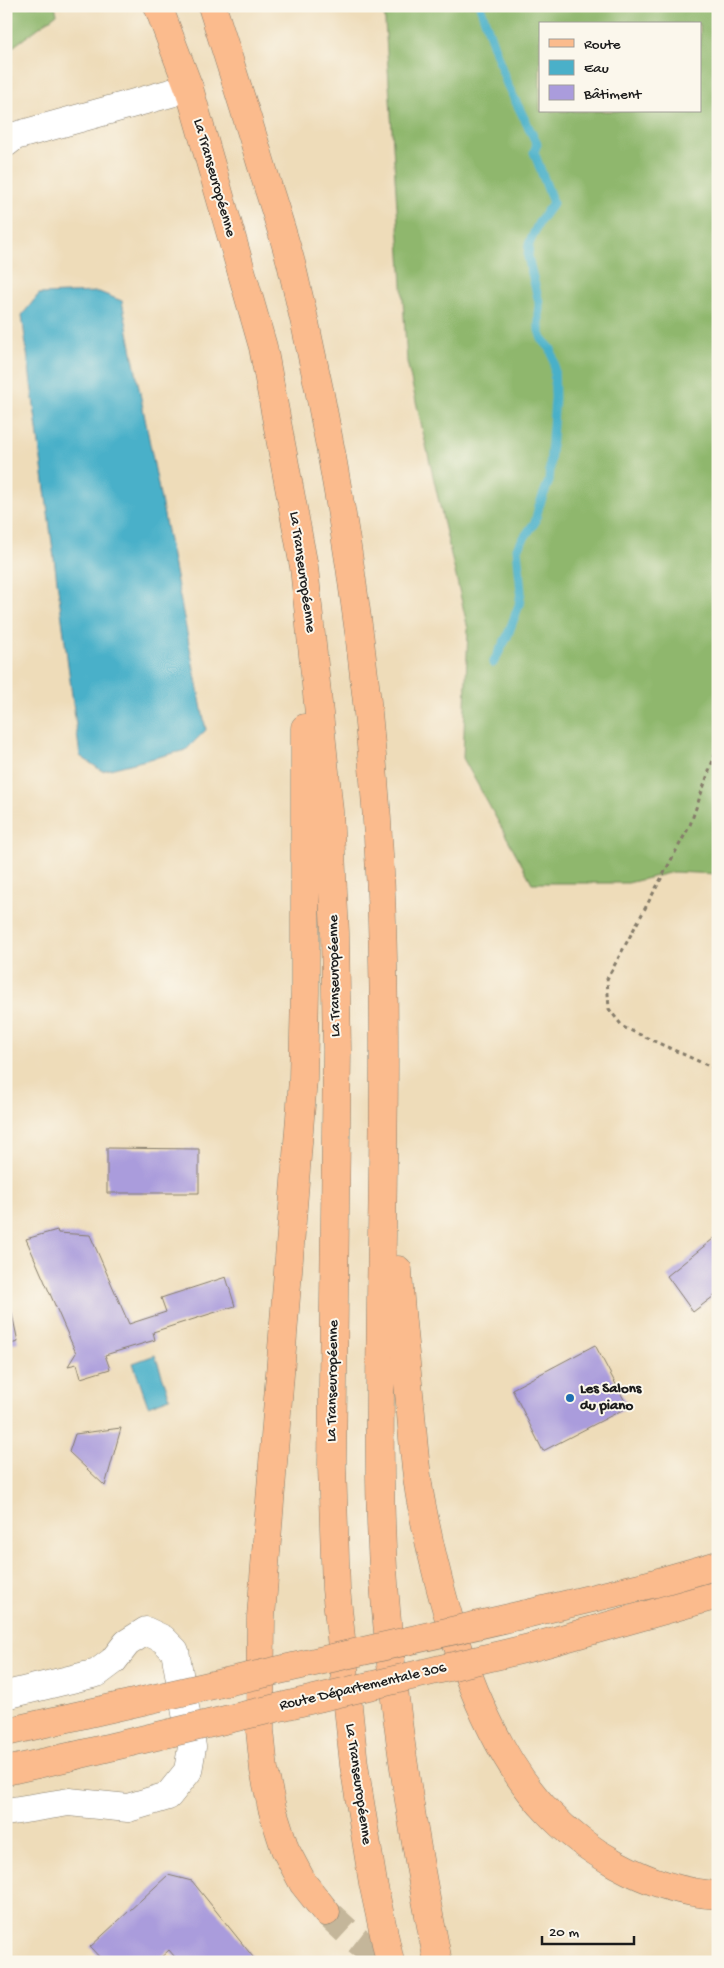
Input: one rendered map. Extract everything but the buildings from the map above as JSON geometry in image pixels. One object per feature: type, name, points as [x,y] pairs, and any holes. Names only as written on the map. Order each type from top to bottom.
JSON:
[{"type":"main road","name":"La Transeuropéenne","points":[[158,6],[189,88],[263,347],[304,567],[329,810],[335,933],[337,1050],[332,1466],[336,1589],[354,1765],[373,1883],[390,1962]]},
{"type":"main road","points":[[212,6],[290,260],[334,462],[351,569],[366,689],[380,870],[385,1049],[399,1295],[421,1506],[455,1641],[484,1712],[505,1752],[525,1784],[548,1812],[574,1837],[636,1875],[669,1887],[718,1895]]},
{"type":"main road","points":[[304,567],[305,992],[303,1079],[261,1617],[260,1730],[264,1770],[272,1808],[286,1849],[303,1883],[326,1912]]},
{"type":"main road","points":[[385,1049],[379,1449],[383,1569],[399,1741],[417,1860],[438,1962]]},
{"type":"main road","points":[[6,1732],[526,1614],[652,1584],[718,1565]]},
{"type":"main road","name":"Route Départementale 306","points":[[6,1771],[533,1647],[718,1595]]},
{"type":"street","points":[[6,143],[15,136],[189,88]]},
{"type":"street","points":[[6,1695],[97,1673],[112,1661],[127,1643],[146,1631],[163,1640],[175,1651],[192,1747],[188,1771],[168,1796],[128,1808],[69,1802],[6,1812]]},
{"type":"path","points":[[718,746],[690,825],[607,979],[609,1009],[623,1027],[718,1070]]},
{"type":"green space","points":[[6,6],[55,6],[57,14],[6,52]]},
{"type":"green space","points":[[384,6],[718,6],[718,874],[673,872],[628,883],[532,883],[463,758],[468,629],[407,362]]},
{"type":"water","points":[[99,292],[122,301],[206,730],[186,750],[102,771],[80,756],[22,315],[39,294]]},
{"type":"water","points":[[155,1355],[170,1398],[148,1406],[133,1363]]},
{"type":"waterway","points":[[480,6],[507,84],[537,144],[534,152],[553,203],[539,222],[529,244],[528,257],[539,302],[539,330],[542,339],[551,349],[554,362],[555,398],[549,481],[535,522],[517,548],[521,592],[519,605],[507,637],[493,663]]},
{"type":"tunnel","points":[[326,1912],[353,1937],[385,1962]]},
{"type":"place","name":"Les Salons du piano","points":[[570,1398]]}]
